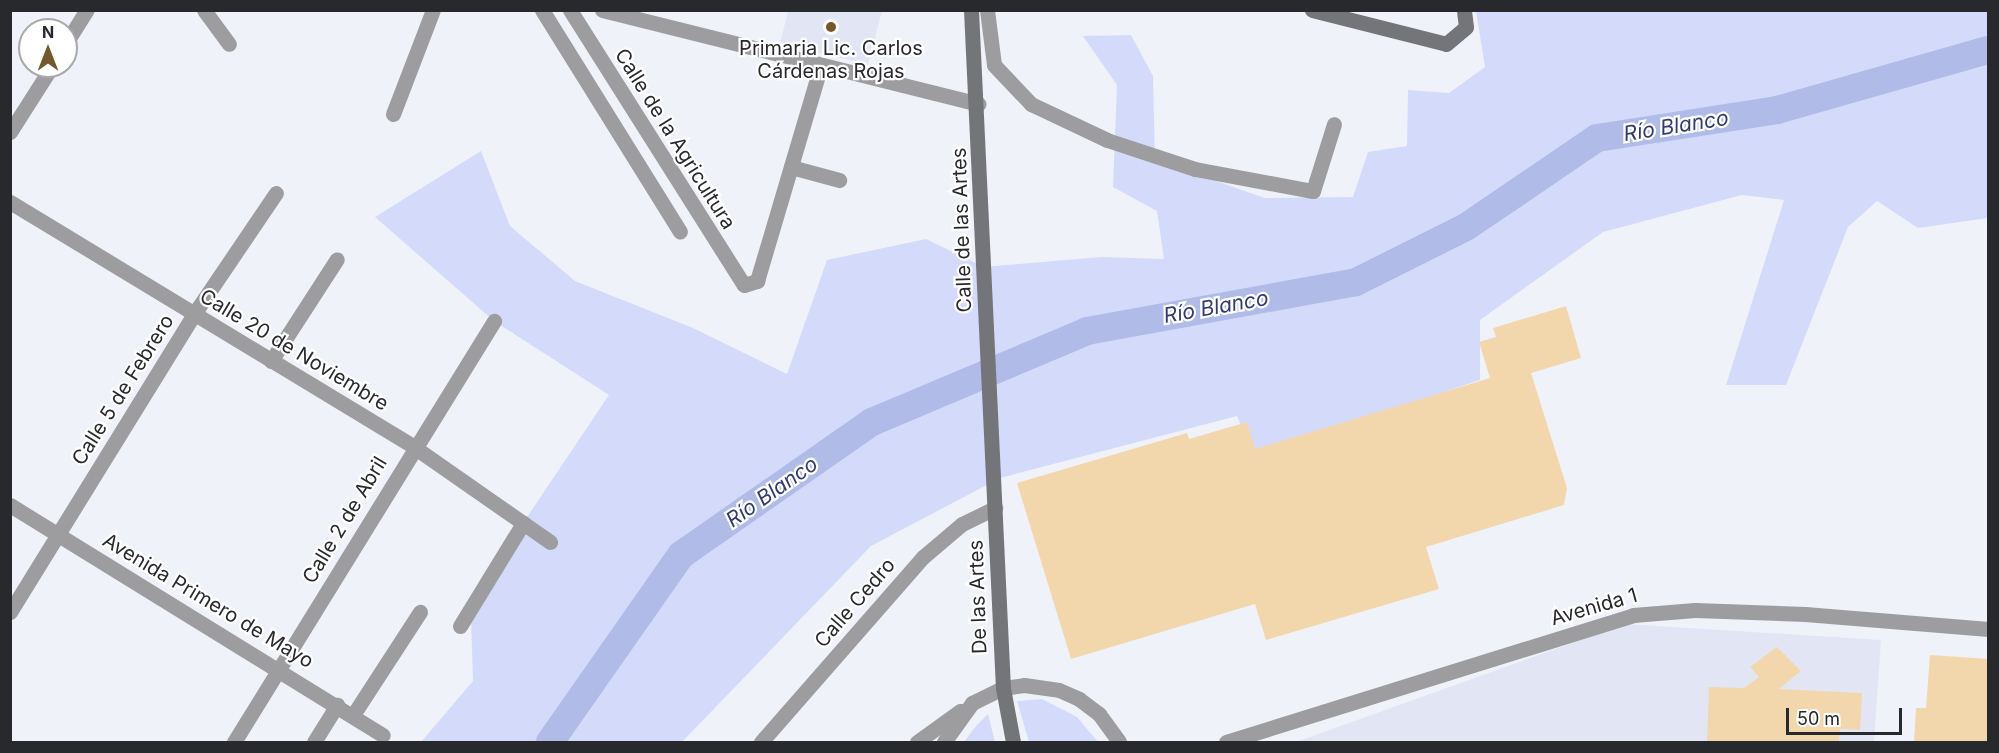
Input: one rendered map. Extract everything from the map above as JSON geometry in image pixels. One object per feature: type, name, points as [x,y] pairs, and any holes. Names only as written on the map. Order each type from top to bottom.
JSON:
[{"type":"street","points":[[78,24],[87,10]]},
{"type":"street","points":[[204,10],[229,44]]},
{"type":"street","points":[[393,114],[433,10]]},
{"type":"street","points":[[542,10],[680,232]]},
{"type":"street","name":"Calle de la Agricultura","points":[[570,10],[740,281],[748,286],[757,281],[791,167]]},
{"type":"street","points":[[602,10],[978,104]]},
{"type":"street","name":"Calle de las Artes","points":[[971,10],[978,104],[992,448]]},
{"type":"street","points":[[987,10],[994,65],[1031,104],[1107,140],[1195,169],[1313,191],[1334,124]]},
{"type":"street","points":[[1312,10],[1446,44],[1457,39],[1466,27],[1464,10]]},
{"type":"street","points":[[821,65],[791,167],[839,180]]},
{"type":"street","points":[[10,132],[44,78]]},
{"type":"street","name":"Calle 5 de Febrero","points":[[10,612],[194,314],[276,193]]},
{"type":"street","name":"Calle 20 de Noviembre","points":[[10,202],[414,447],[550,542]]},
{"type":"street","points":[[271,361],[337,259]]},
{"type":"street","name":"Calle 2 de Abril","points":[[234,742],[414,447],[494,321]]},
{"type":"street","name":"De las Artes","points":[[992,448],[1003,688],[1013,742]]},
{"type":"street","name":"Avenida Primero de Mayo","points":[[10,506],[280,668],[383,735]]},
{"type":"street","name":"Calle Cedro","points":[[761,742],[923,557],[962,524],[995,508]]},
{"type":"street","points":[[460,626],[523,523]]},
{"type":"street","name":"Avenida 1","points":[[1226,742],[1633,615],[1695,610],[1804,614],[1989,629]]},
{"type":"street","points":[[353,716],[420,612]]},
{"type":"street","points":[[917,742],[933,727],[1003,688],[1059,690],[1079,699],[1099,714],[1119,742]]},
{"type":"street","points":[[314,742],[337,705]]},
{"type":"street","points":[[944,742],[966,709]]},
{"type":"shaded area","name":"Primaria Lic. Carlos Cárdenas Rojas","points":[[788,11],[882,11],[868,65],[780,43]]},
{"type":"shaded area","points":[[1476,11],[1988,11],[1988,218],[1918,228],[1877,201],[1848,227],[1786,385],[1726,385],[1784,200],[1742,195],[1603,232],[1480,320],[1480,380],[1253,455],[1237,416],[1000,478],[871,546],[682,742],[421,742],[473,681],[471,619],[523,523],[609,395],[494,321],[375,217],[481,151],[510,226],[575,281],[693,328],[787,374],[827,260],[926,239],[984,267],[1101,257],[1164,259],[1157,211],[1113,187],[1117,85],[1083,36],[1131,35],[1153,76],[1155,160],[1265,198],[1353,197],[1368,152],[1407,146],[1408,90],[1449,93],[1485,67]]},
{"type":"shaded area","points":[[1625,624],[1881,640],[1874,742],[1296,742]]},
{"type":"shaded area","points":[[1042,699],[1077,717],[1098,742],[1029,742],[1017,701]]},
{"type":"shaded area","points":[[988,714],[995,742],[964,742],[976,726]]},
{"type":"building","points":[[1566,306],[1581,358],[1531,373],[1567,488],[1564,505],[1426,547],[1439,589],[1266,640],[1255,604],[1071,659],[1017,483],[1187,433],[1189,439],[1247,422],[1255,449],[1490,378],[1479,342],[1496,337],[1493,328]]},
{"type":"building","points":[[1777,647],[1801,671],[1779,689],[1862,693],[1860,730],[1840,729],[1839,742],[1707,742],[1709,687],[1744,688],[1759,677],[1750,667]]},
{"type":"building","points":[[1930,655],[1989,659],[1989,742],[1914,742],[1916,708],[1926,708]]},
{"type":"waterway","name":"Río Blanco","points":[[550,742],[681,555],[872,422],[1087,331],[1356,282],[1466,227],[1597,138],[1777,110],[1988,50]]},
{"type":"place","name":"Primaria Lic. Carlos Cárdenas Rojas","points":[[831,27]]}]
